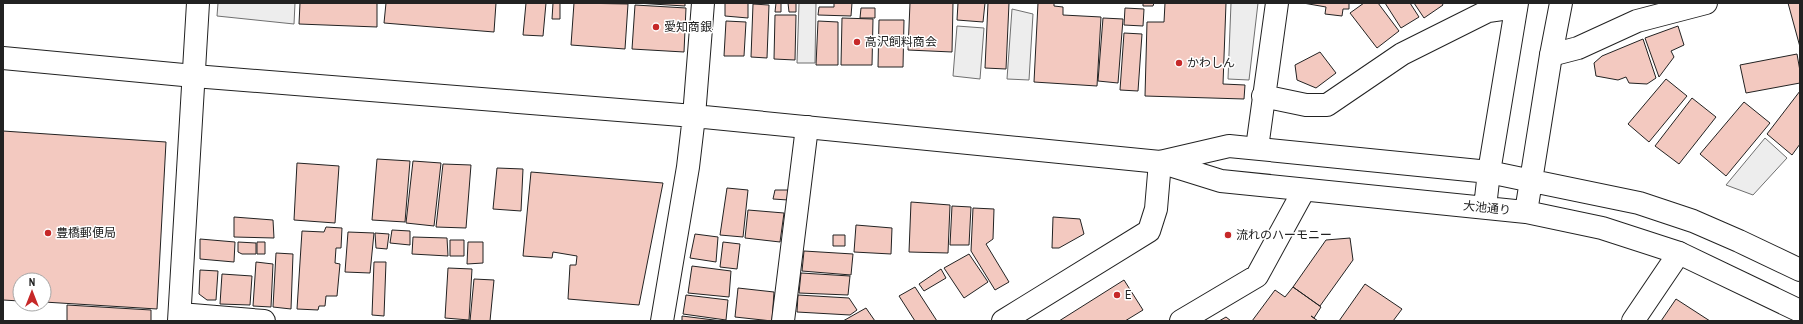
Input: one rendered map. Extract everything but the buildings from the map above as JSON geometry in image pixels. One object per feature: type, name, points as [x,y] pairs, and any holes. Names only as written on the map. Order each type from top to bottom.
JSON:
[{"type":"street","points":[[198,3],[179,318],[264,321]]},
{"type":"street","points":[[662,321],[688,167],[694,116],[703,3]]},
{"type":"street","points":[[1257,148],[1277,3]]},
{"type":"street","points":[[1526,212],[1551,55],[1561,3]]},
{"type":"street","points":[[1551,55],[1578,48],[1637,21],[1706,3]]},
{"type":"street","points":[[1263,96],[1306,105],[1328,105],[1402,54],[1488,11],[1516,5],[1489,172],[1485,207]]},
{"type":"street","points":[[3,58],[194,76],[694,116],[1160,162],[1229,146],[1489,172],[1639,203],[1693,221],[1740,241],[1800,270]]},
{"type":"street","points":[[783,321],[807,127]]},
{"type":"street","points":[[1003,321],[1149,231],[1156,209],[1160,162]]},
{"type":"street","name":"大池通り","points":[[1160,162],[1221,181],[1526,212],[1602,228],[1679,253],[1800,311]]},
{"type":"street","points":[[1181,321],[1257,276],[1304,190]]},
{"type":"street","points":[[1633,321],[1679,253]]},
{"type":"shaded area","points":[[218,3],[295,3],[294,24],[217,16]]},
{"type":"shaded area","points":[[799,3],[816,3],[815,63],[797,63]]},
{"type":"shaded area","points":[[1231,3],[1258,3],[1249,80],[1228,79]]},
{"type":"shaded area","points":[[1012,9],[1033,14],[1029,80],[1007,79]]},
{"type":"shaded area","points":[[957,26],[984,28],[980,79],[953,76]]},
{"type":"shaded area","points":[[1765,138],[1787,158],[1753,195],[1726,185]]},
{"type":"place","name":"愛知商銀","points":[[656,27]]},
{"type":"place","name":"高沢飼料商会","points":[[857,42]]},
{"type":"place","name":"かわしん","points":[[1179,63]]},
{"type":"place","name":"豊橋郵便局","points":[[48,233]]},
{"type":"place","name":"流れのハーモニー","points":[[1228,235]]},
{"type":"place","name":"E","points":[[1117,295]]}]
